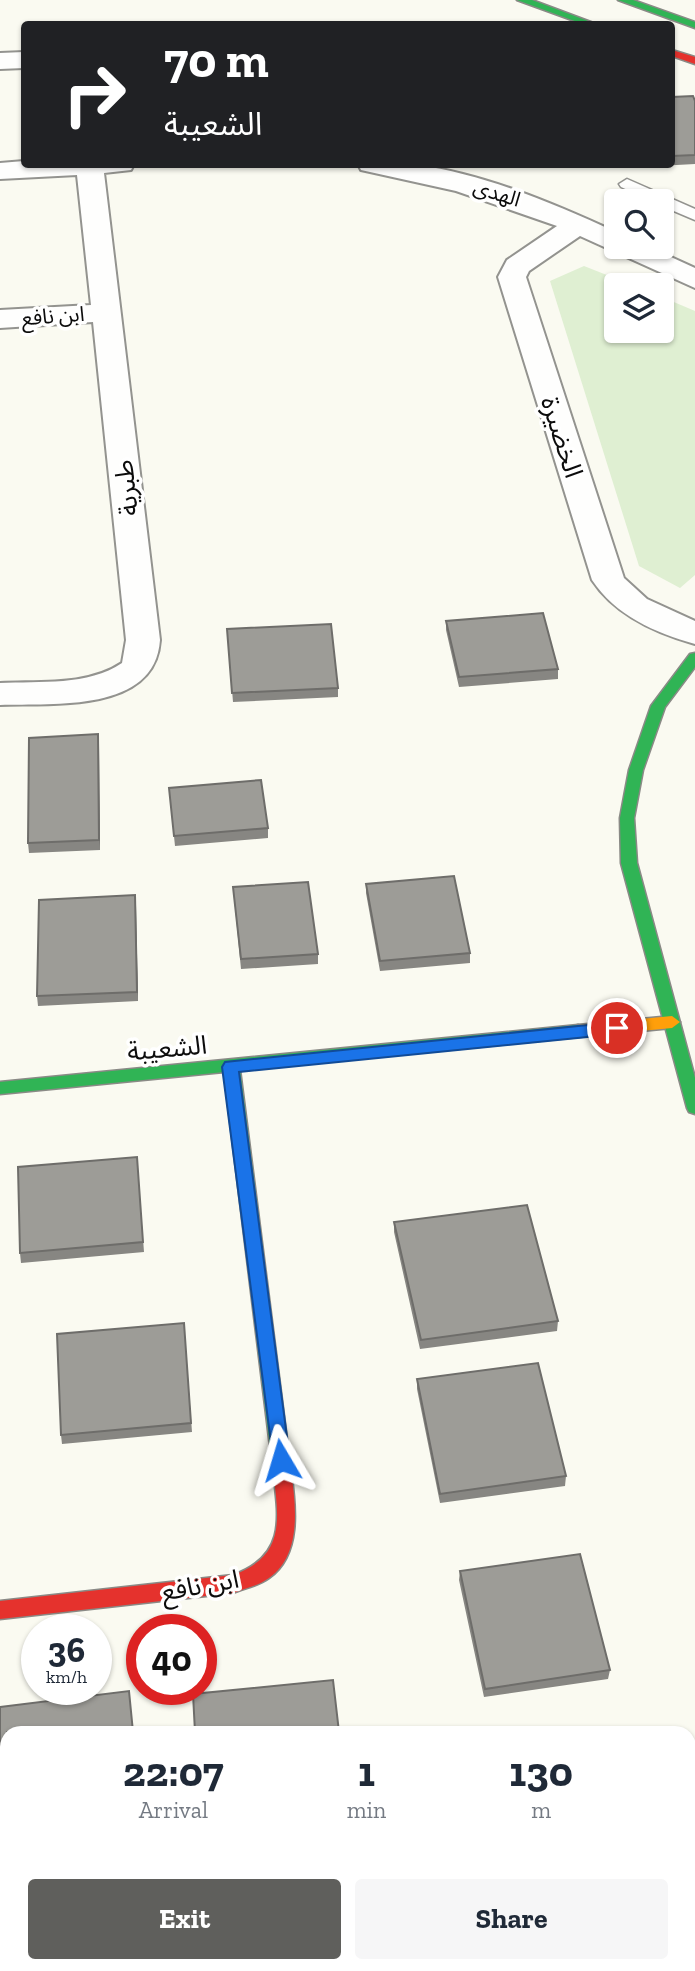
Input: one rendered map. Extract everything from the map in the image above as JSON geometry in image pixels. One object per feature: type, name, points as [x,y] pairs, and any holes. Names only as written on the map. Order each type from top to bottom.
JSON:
[{"type":"street","points":[[522,0],[582,21]]},
{"type":"street","points":[[623,0],[695,25]]},
{"type":"street","points":[[675,54],[695,61]]},
{"type":"street","points":[[0,61],[21,60]]},
{"type":"street","points":[[0,171],[54,168]]},
{"type":"street","name":"طبرية","points":[[0,694],[111,684],[133,671],[142,658],[143,640],[90,168]]},
{"type":"street","name":"الهدى","points":[[391,168],[467,183],[514,198],[604,236]]},
{"type":"street","name":"الخضيرة","points":[[579,224],[517,266],[512,277],[515,290],[608,580],[616,593],[627,601],[695,633]]},
{"type":"street","points":[[652,259],[695,279]]},
{"type":"street","name":"ابن نافع","points":[[0,319],[106,313]]},
{"type":"street","points":[[695,657],[658,706],[636,770],[627,818],[629,863],[695,1108]]},
{"type":"street","name":"الشعيبة","points":[[0,1088],[672,1022]]},
{"type":"street","name":"ابن نافع","points":[[0,1610],[233,1584],[265,1571],[279,1551],[285,1526],[284,1486],[230,1067]]},
{"type":"lane","points":[[627,184],[695,215]]},
{"type":"green space","points":[[584,266],[604,274],[604,343],[674,343],[674,302],[695,311],[695,575],[680,588],[639,566],[550,281]]},
{"type":"building","points":[[693,96],[695,101],[695,155],[675,156],[675,97]]},
{"type":"building","points":[[543,613],[558,669],[459,677],[446,621]]},
{"type":"building","points":[[331,624],[338,688],[232,693],[227,629]]},
{"type":"building","points":[[98,734],[99,840],[28,843],[29,738]]},
{"type":"building","points":[[261,780],[268,828],[174,836],[169,788]]},
{"type":"building","points":[[454,876],[470,953],[380,961],[366,884]]},
{"type":"building","points":[[308,882],[318,954],[241,959],[233,887]]},
{"type":"building","points":[[135,895],[137,992],[37,996],[39,900]]},
{"type":"building","points":[[137,1157],[143,1242],[20,1253],[18,1167]]},
{"type":"building","points":[[527,1205],[558,1321],[421,1340],[394,1222]]},
{"type":"building","points":[[184,1323],[191,1423],[61,1435],[57,1334]]},
{"type":"building","points":[[538,1363],[566,1476],[440,1494],[417,1379]]},
{"type":"building","points":[[580,1554],[610,1670],[485,1689],[460,1571]]},
{"type":"building","points":[[333,1680],[338,1726],[195,1726],[194,1705],[217,1705],[217,1692]]},
{"type":"building","points":[[126,1691],[126,1705],[130,1705],[132,1726],[0,1726],[0,1707],[21,1704],[112,1705],[112,1693]]},
{"type":"traffic: fast","points":[[522,0],[582,21]]},
{"type":"traffic: fast","points":[[623,0],[695,25]]},
{"type":"traffic: fast","points":[[695,657],[658,706],[636,770],[627,818],[629,863],[695,1108]]},
{"type":"traffic: fast","points":[[0,1088],[578,1031]]},
{"type":"traffic: fast","points":[[231,1067],[282,1471]]},
{"type":"traffic: slow","points":[[578,1031],[672,1022]]},
{"type":"traffic: jam","points":[[675,54],[695,61]]},
{"type":"traffic: jam","points":[[0,1610],[233,1584],[257,1575],[273,1562],[283,1538],[286,1510],[282,1471]]},
{"type":"route","points":[[281,1460],[230,1067],[617,1028]]}]
